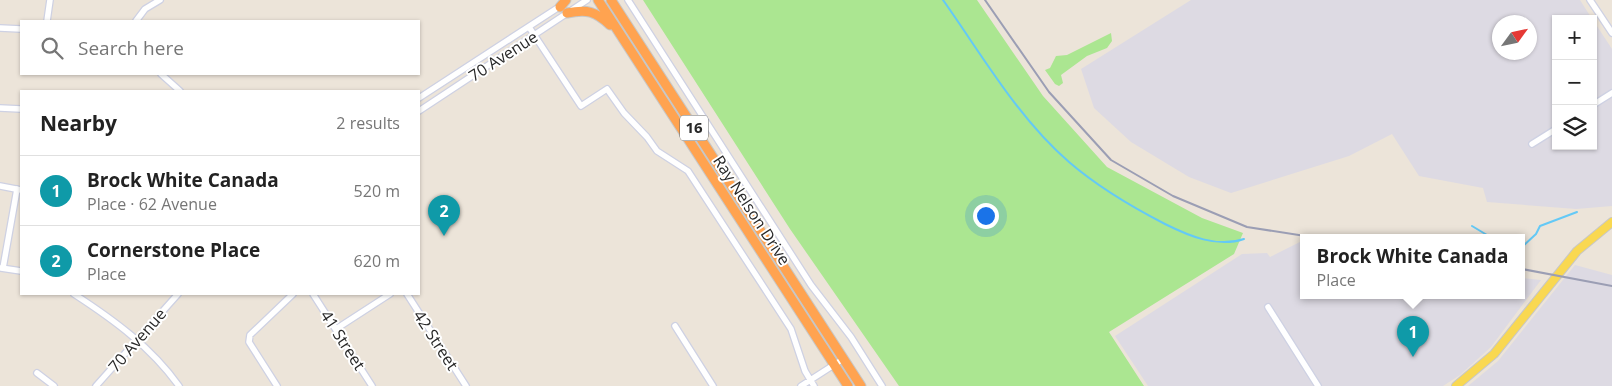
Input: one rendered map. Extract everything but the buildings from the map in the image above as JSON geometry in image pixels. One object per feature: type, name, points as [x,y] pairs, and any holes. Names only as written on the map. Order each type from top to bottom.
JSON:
[{"type":"highway","name":"Ray Nelson Drive","points":[[598,0],[848,386]]},
{"type":"highway","name":"Ray Nelson Drive","points":[[614,1],[861,386]]},
{"type":"highway","points":[[568,13],[586,10],[593,12],[619,34]]},
{"type":"main road","points":[[1456,386],[1494,354],[1577,251],[1609,228],[1612,222]]},
{"type":"street","points":[[47,20],[50,0]]},
{"type":"street","points":[[137,20],[145,9],[160,0]]},
{"type":"street","name":"70 Avenue","points":[[420,110],[587,0]]},
{"type":"street","points":[[628,0],[811,285],[850,337],[882,386]]},
{"type":"street","points":[[1590,0],[1612,33]]},
{"type":"street","name":"70 Avenue","points":[[420,97],[565,2]]},
{"type":"street","points":[[529,27],[581,106],[607,88],[624,113],[647,137],[657,151],[688,172],[791,329],[814,386]]},
{"type":"street","points":[[0,28],[20,29]]},
{"type":"street","points":[[162,75],[179,90]]},
{"type":"street","points":[[1597,102],[1612,93]]},
{"type":"street","points":[[0,108],[20,109]]},
{"type":"street","points":[[1532,144],[1552,132]]},
{"type":"street","points":[[0,186],[19,189],[1,268],[20,271]]},
{"type":"street","points":[[75,295],[138,339],[179,386]]},
{"type":"street","name":"70 Avenue","points":[[96,386],[177,295]]},
{"type":"street","points":[[277,386],[249,342],[250,335],[292,295]]},
{"type":"street","name":"41 Street","points":[[314,295],[372,386]]},
{"type":"street","points":[[336,329],[388,295]]},
{"type":"street","name":"42 Street","points":[[408,295],[466,386]]},
{"type":"street","points":[[1268,307],[1318,386]]},
{"type":"street","points":[[674,326],[712,386]]},
{"type":"street","points":[[801,386],[843,359]]},
{"type":"street","points":[[37,373],[54,386]]},
{"type":"shaded area","points":[[1191,0],[1580,0],[1589,15],[1552,15],[1552,150],[1597,150],[1597,26],[1612,49],[1612,206],[1576,209],[1487,202],[1483,188],[1419,176],[1392,134],[1349,156],[1231,193],[1189,177],[1131,142],[1094,108],[1081,69]]},
{"type":"shaded area","points":[[1300,242],[1300,299],[1525,299],[1525,278],[1541,280],[1491,347],[1460,375],[1443,386],[1148,386],[1115,336],[1242,254],[1267,253],[1270,257]]},
{"type":"shaded area","points":[[1575,265],[1612,275],[1612,386],[1468,386],[1498,361]]},
{"type":"green space","points":[[643,0],[977,0],[1043,96],[1107,167],[1202,218],[1243,233],[1234,254],[1109,332],[1144,386],[899,386],[790,229]]},
{"type":"green space","points":[[1111,33],[1112,41],[1107,48],[1087,56],[1061,75],[1063,83],[1059,86],[1055,84],[1045,70],[1050,68],[1056,56],[1067,55]]},
{"type":"waterway","points":[[943,0],[1001,85],[1033,126],[1080,171],[1127,203],[1184,233],[1213,241],[1224,242],[1244,239]]},
{"type":"waterway","points":[[1525,244],[1536,234],[1540,226],[1577,212]]},
{"type":"waterway","points":[[1472,226],[1485,234]]},
{"type":"railway","points":[[985,0],[1049,92],[1111,160],[1173,196],[1247,227],[1300,235]]},
{"type":"railway","points":[[1525,270],[1612,286]]},
{"type":"place","name":"Cornerstone Place","points":[[444,236]]},
{"type":"place","name":"Brock White Canada","points":[[1413,357]]}]
